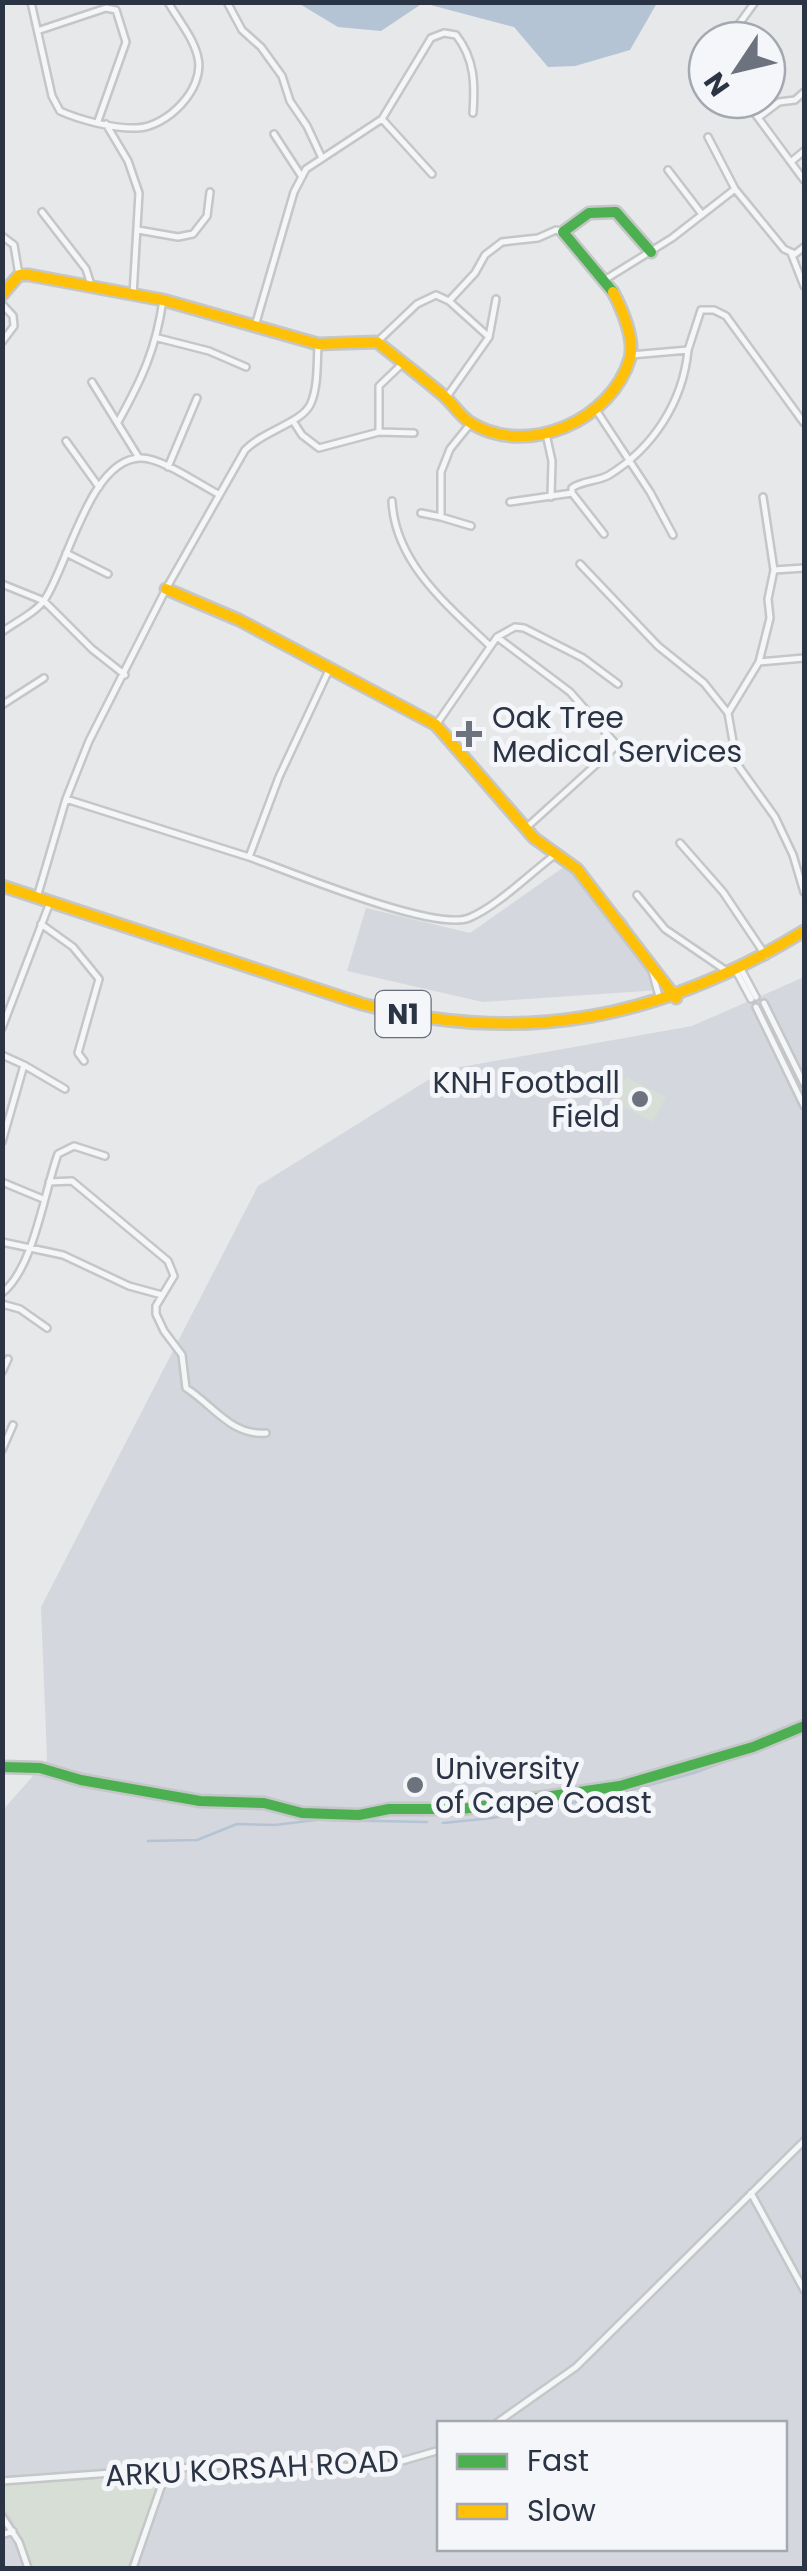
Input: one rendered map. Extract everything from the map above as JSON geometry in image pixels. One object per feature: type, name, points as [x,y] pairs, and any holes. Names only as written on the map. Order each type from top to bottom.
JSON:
[{"type":"main road","points":[[2,295],[18,275],[163,300],[318,344],[377,342],[471,423],[506,435],[546,434],[595,409],[614,390],[631,354],[623,311],[606,279],[564,232],[589,212],[616,212],[650,252]]},
{"type":"main road","points":[[166,590],[240,620],[436,725],[526,828],[584,876],[676,998]]},
{"type":"main road","name":"N1","points":[[2,886],[344,998],[435,1020],[536,1024],[594,1018],[676,998],[736,976],[804,932]]},
{"type":"main road","points":[[2,1766],[40,1768],[81,1780],[200,1802],[264,1803],[302,1813],[359,1814],[500,1804],[630,1784],[753,1747],[804,1726]]},
{"type":"street","points":[[31,2],[55,104],[65,114],[130,128],[153,124],[193,91],[199,76],[199,59],[168,2]]},
{"type":"street","points":[[226,2],[242,30],[261,47],[282,76],[290,100],[308,126],[321,156]]},
{"type":"street","points":[[40,30],[106,8],[116,10],[126,42],[102,122],[133,172],[139,192],[133,295]]},
{"type":"street","points":[[254,326],[302,176],[321,156],[382,119],[431,38],[444,33],[456,35],[461,41],[475,78],[473,113]]},
{"type":"street","points":[[382,119],[432,174]]},
{"type":"street","points":[[760,120],[804,180]]},
{"type":"street","points":[[274,134],[302,176]]},
{"type":"street","points":[[708,137],[734,189],[780,246],[791,253],[804,286]]},
{"type":"street","points":[[792,160],[804,150]]},
{"type":"street","points":[[668,170],[701,214]]},
{"type":"street","points":[[606,279],[650,252],[734,189]]},
{"type":"street","points":[[138,230],[183,238],[193,234],[207,216],[210,192]]},
{"type":"street","points":[[42,212],[86,269],[92,289]]},
{"type":"street","points":[[449,301],[485,255],[502,242],[538,238],[556,230],[564,232]]},
{"type":"street","points":[[2,236],[14,245],[18,275]]},
{"type":"street","points":[[791,253],[804,248]]},
{"type":"street","points":[[377,342],[436,295],[449,301],[489,337]]},
{"type":"street","points":[[446,398],[489,337],[496,299]]},
{"type":"street","points":[[118,422],[148,366],[163,300]]},
{"type":"street","points":[[2,304],[13,316],[14,326],[2,342]]},
{"type":"street","points":[[510,502],[572,492],[577,484],[600,480],[630,461],[664,423],[682,380],[702,310],[726,316],[804,423]]},
{"type":"street","points":[[157,337],[246,366]]},
{"type":"street","points":[[37,897],[66,799],[90,741],[166,590],[244,450],[255,439],[294,421],[311,404],[318,344]]},
{"type":"street","points":[[631,354],[688,350]]},
{"type":"street","points":[[379,432],[379,386],[404,362]]},
{"type":"street","points":[[92,382],[139,458]]},
{"type":"street","points":[[168,467],[197,398]]},
{"type":"street","points":[[595,409],[673,535]]},
{"type":"street","points":[[294,421],[302,435],[319,448],[379,432],[414,433]]},
{"type":"street","points":[[441,516],[441,472],[450,449],[471,423]]},
{"type":"street","points":[[546,434],[552,460],[551,497]]},
{"type":"street","points":[[66,441],[98,487]]},
{"type":"street","points":[[2,632],[44,602],[98,487],[119,467],[139,458],[168,467],[218,494]]},
{"type":"street","points":[[572,492],[604,534]]},
{"type":"street","points":[[728,713],[759,662],[770,618],[768,599],[774,570],[764,497]]},
{"type":"street","points":[[392,501],[396,535],[415,567],[490,646]]},
{"type":"street","points":[[421,513],[471,526]]},
{"type":"street","points":[[66,553],[108,574]]},
{"type":"street","points":[[580,564],[658,646],[704,683],[728,713],[737,764],[780,828],[804,892]]},
{"type":"street","points":[[774,570],[804,568]]},
{"type":"street","points":[[2,584],[44,602],[124,674]]},
{"type":"street","points":[[436,725],[497,637],[515,627],[583,658],[618,684]]},
{"type":"street","points":[[497,637],[570,692],[615,743],[526,828]]},
{"type":"street","points":[[759,662],[804,658]]},
{"type":"street","points":[[248,856],[279,776],[329,670]]},
{"type":"street","points":[[2,705],[44,678]]},
{"type":"street","points":[[66,799],[448,922],[465,920],[480,912],[556,854]]},
{"type":"street","points":[[680,843],[722,892],[760,958]]},
{"type":"street","points":[[637,895],[665,930],[736,976],[753,998]]},
{"type":"street","points":[[2,1028],[50,901]]},
{"type":"street","points":[[41,924],[73,947],[98,979],[78,1053],[84,1060]]},
{"type":"street","points":[[652,969],[660,1002]]},
{"type":"street","points":[[764,1003],[804,1084]]},
{"type":"street","points":[[756,1006],[804,1106]]},
{"type":"street","points":[[2,1054],[65,1089]]},
{"type":"street","points":[[2,1142],[24,1065]]},
{"type":"street","points":[[2,1293],[12,1284],[27,1250],[58,1154],[65,1148],[81,1148],[105,1156]]},
{"type":"street","points":[[49,1182],[72,1181],[168,1261],[174,1276],[156,1314],[182,1355],[186,1388],[201,1396],[236,1428],[266,1433]]},
{"type":"street","points":[[2,1182],[44,1199]]},
{"type":"street","points":[[2,1242],[63,1256],[130,1286],[162,1295]]},
{"type":"street","points":[[2,1304],[20,1309],[47,1328]]},
{"type":"street","points":[[2,1372],[8,1359]]},
{"type":"street","points":[[2,1450],[13,1425]]},
{"type":"street","points":[[499,2421],[576,2367],[804,2142]]},
{"type":"street","points":[[751,2192],[804,2290]]},
{"type":"street","name":"ARKU KORSAH ROAD","points":[[2,2482],[235,2464],[381,2467],[437,2451]]},
{"type":"street","points":[[133,2568],[168,2467]]},
{"type":"street","points":[[2,2516],[14,2531],[28,2568]]},
{"type":"street","points":[[2,2535],[14,2531]]},
{"type":"shaded area","points":[[571,862],[627,920],[660,990],[483,1002],[347,971],[366,908],[470,933]]},
{"type":"shaded area","name":"University of Cape Coast","points":[[804,977],[804,2568],[3,2568],[2,1811],[47,1760],[41,1607],[258,1186],[444,1070],[692,1026]]},
{"type":"shaded area","name":"KNH Football Field","points":[[626,1077],[666,1097],[653,1122],[614,1102]]},
{"type":"shaded area","points":[[160,2475],[160,2482],[131,2568],[32,2568],[11,2516],[3,2508],[2,2485]]},
{"type":"water","points":[[657,2],[630,50],[575,66],[548,67],[514,27],[423,3],[381,31],[338,27],[298,3]]},
{"type":"waterway","points":[[620,1793],[694,1773],[804,1732]]},
{"type":"waterway","points":[[443,1823],[492,1818],[613,1795]]},
{"type":"waterway","points":[[148,1841],[197,1840],[237,1824],[316,1820]]},
{"type":"waterway","points":[[327,1820],[427,1822]]},
{"type":"traffic: fast","points":[[613,292],[563,232],[589,213],[616,212],[651,252]]},
{"type":"traffic: fast","points":[[2,1767],[40,1768],[81,1780],[200,1801],[264,1803],[302,1813],[359,1815],[389,1809],[462,1809],[620,1786],[753,1747],[804,1726]]},
{"type":"traffic: slow","points":[[2,295],[19,275],[29,275],[163,300],[318,344],[377,342],[471,423],[493,433],[517,436],[565,427],[606,399],[620,380],[630,358],[631,342],[613,292]]},
{"type":"traffic: slow","points":[[166,589],[239,620],[436,725],[534,838],[577,869],[676,998]]},
{"type":"traffic: slow","points":[[2,886],[362,1004],[422,1017],[480,1023],[536,1023],[645,1004],[751,961],[804,931]]},
{"type":"place","name":"Oak Tree Medical Services","points":[[469,734]]},
{"type":"place","name":"KNH Football Field","points":[[640,1099]]},
{"type":"place","name":"University of Cape Coast","points":[[415,1785]]}]
